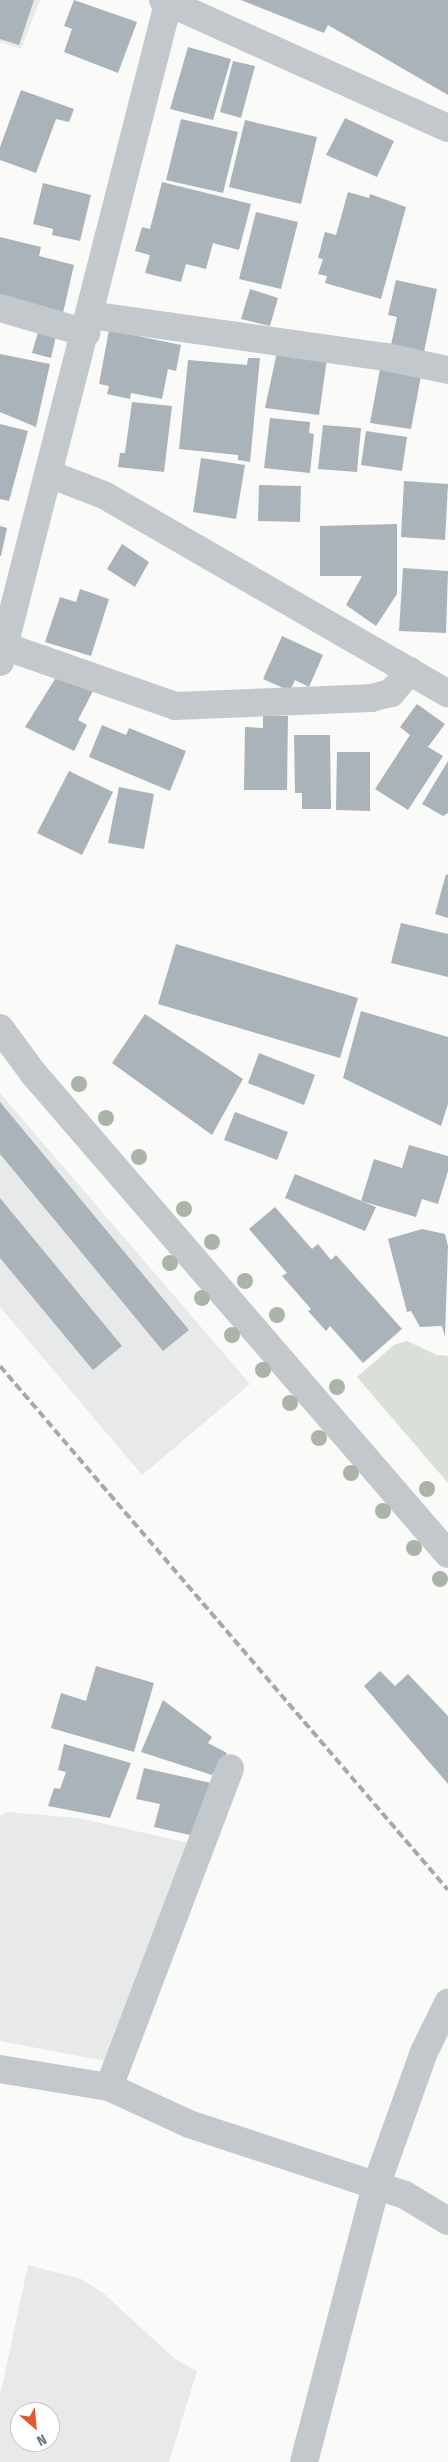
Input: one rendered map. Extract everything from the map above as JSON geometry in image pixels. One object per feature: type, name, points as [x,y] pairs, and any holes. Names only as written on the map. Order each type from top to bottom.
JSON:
[{"type":"street","points":[[410,671],[391,693],[371,698],[175,706],[3,640],[88,324],[167,1],[448,128]]},
{"type":"street","points":[[0,308],[88,324],[448,370]]},
{"type":"street","points":[[49,474],[104,495],[448,694]]},
{"type":"street","points":[[0,1028],[19,1056],[448,1554]]},
{"type":"street","points":[[109,2087],[230,1768]]},
{"type":"street","points":[[304,2462],[376,2186],[424,2052],[448,2003]]},
{"type":"street","points":[[0,2068],[109,2087],[189,2124],[405,2195],[448,2221]]},
{"type":"shaded area","points":[[0,0],[40,0],[21,49],[0,42]]},
{"type":"shaded area","points":[[0,1093],[250,1384],[142,1475],[0,1307]]},
{"type":"shaded area","points":[[407,1341],[437,1355],[448,1356],[448,1483],[357,1377],[394,1345]]},
{"type":"shaded area","points":[[8,1812],[78,1818],[189,1843],[110,2062],[0,2041],[0,1816]]},
{"type":"shaded area","points":[[28,2265],[81,2279],[103,2293],[175,2359],[197,2371],[169,2462],[0,2462],[0,2396]]},
{"type":"building","points":[[0,0],[34,0],[19,45],[0,39]]},
{"type":"building","points":[[74,0],[137,22],[118,73],[64,52],[72,29],[64,26]]},
{"type":"building","points":[[241,0],[448,0],[448,95],[328,25],[324,33]]},
{"type":"building","points":[[188,47],[231,59],[213,120],[170,109]]},
{"type":"building","points":[[233,61],[255,66],[241,118],[220,112]]},
{"type":"building","points":[[21,90],[74,109],[69,122],[56,119],[36,173],[0,160],[0,147]]},
{"type":"building","points":[[345,118],[394,141],[377,177],[326,155]]},
{"type":"building","points":[[181,119],[238,132],[223,193],[166,180]]},
{"type":"building","points":[[245,120],[317,137],[301,204],[229,187]]},
{"type":"building","points":[[162,182],[251,204],[239,250],[213,243],[206,269],[186,264],[181,282],[145,273],[150,255],[135,251],[142,227],[150,229]]},
{"type":"building","points":[[43,183],[91,195],[80,241],[52,235],[53,229],[33,224]]},
{"type":"building","points":[[348,192],[369,198],[370,194],[406,207],[381,299],[325,283],[327,276],[318,274],[323,259],[318,258],[325,232],[336,235]]},
{"type":"building","points":[[256,212],[298,222],[281,289],[239,279]]},
{"type":"building","points":[[0,237],[41,247],[39,256],[74,265],[63,313],[0,298]]},
{"type":"building","points":[[396,280],[437,289],[424,352],[391,345],[397,317],[388,315]]},
{"type":"building","points":[[250,289],[278,298],[270,326],[241,319]]},
{"type":"building","points":[[109,330],[181,345],[176,371],[168,369],[162,399],[131,393],[130,399],[107,394],[109,386],[99,384]]},
{"type":"building","points":[[38,332],[56,336],[51,358],[32,353]]},
{"type":"building","points":[[277,352],[327,359],[319,415],[265,408]]},
{"type":"building","points":[[0,354],[50,364],[36,427],[0,412]]},
{"type":"building","points":[[248,358],[260,358],[250,462],[238,460],[238,455],[179,449],[188,360],[247,365]]},
{"type":"building","points":[[380,369],[421,376],[411,429],[370,423]]},
{"type":"building","points":[[132,402],[172,406],[164,472],[118,467],[120,453],[125,453]]},
{"type":"building","points":[[270,418],[310,422],[309,433],[314,434],[310,473],[264,468]]},
{"type":"building","points":[[0,424],[28,431],[9,501],[0,499]]},
{"type":"building","points":[[323,425],[361,428],[357,472],[318,469]]},
{"type":"building","points":[[366,431],[407,437],[402,471],[361,465]]},
{"type":"building","points":[[201,458],[245,465],[236,519],[193,512]]},
{"type":"building","points":[[404,481],[448,484],[445,540],[401,537]]},
{"type":"building","points":[[259,485],[301,486],[300,522],[258,521]]},
{"type":"building","points":[[397,524],[397,594],[376,626],[346,605],[362,576],[320,576],[320,526]]},
{"type":"building","points":[[0,526],[7,528],[1,556],[0,556]]},
{"type":"building","points":[[122,544],[149,562],[135,587],[107,569]]},
{"type":"building","points":[[403,568],[448,571],[446,633],[399,631]]},
{"type":"building","points":[[80,589],[109,599],[91,656],[45,642],[60,597],[76,602]]},
{"type":"building","points":[[282,636],[323,655],[309,687],[295,680],[290,691],[263,679]]},
{"type":"building","points":[[60,671],[94,689],[78,720],[87,725],[74,751],[25,727]]},
{"type":"building","points":[[417,704],[445,724],[428,747],[443,756],[408,810],[375,789],[410,735],[400,727]]},
{"type":"building","points":[[263,716],[288,716],[287,790],[244,790],[245,727],[263,728]]},
{"type":"building","points":[[102,725],[126,735],[129,728],[186,751],[170,791],[89,757]]},
{"type":"building","points":[[294,735],[330,735],[331,809],[302,809],[302,793],[295,793]]},
{"type":"building","points":[[337,752],[370,752],[370,811],[336,810]]},
{"type":"building","points":[[448,761],[448,813],[443,816],[422,804]]},
{"type":"building","points":[[69,771],[113,792],[82,855],[37,833]]},
{"type":"building","points":[[119,787],[154,794],[144,849],[108,843]]},
{"type":"building","points":[[446,874],[448,875],[448,918],[435,914]]},
{"type":"building","points":[[401,923],[448,934],[448,977],[391,963]]},
{"type":"building","points":[[176,944],[358,998],[340,1058],[158,1004]]},
{"type":"building","points":[[361,1011],[448,1037],[448,1104],[441,1126],[343,1078]]},
{"type":"building","points":[[145,1014],[243,1079],[212,1135],[112,1063]]},
{"type":"building","points":[[259,1053],[315,1075],[304,1105],[248,1083]]},
{"type":"building","points":[[0,1102],[189,1330],[163,1351],[0,1154]]},
{"type":"building","points":[[235,1112],[288,1132],[277,1160],[224,1140]]},
{"type":"building","points":[[409,1145],[448,1156],[448,1171],[438,1204],[422,1199],[416,1217],[361,1201],[374,1159],[402,1168]]},
{"type":"building","points":[[295,1174],[376,1207],[365,1231],[285,1198]]},
{"type":"building","points":[[0,1198],[122,1346],[93,1370],[0,1258]]},
{"type":"building","points":[[275,1207],[312,1249],[318,1244],[331,1260],[336,1255],[402,1329],[363,1363],[330,1326],[326,1331],[308,1311],[311,1309],[282,1276],[287,1273],[249,1229]]},
{"type":"building","points":[[422,1229],[445,1234],[448,1246],[445,1337],[442,1326],[420,1327],[411,1311],[407,1312],[388,1239]]},
{"type":"building","points":[[96,1666],[154,1683],[134,1752],[51,1728],[61,1693],[86,1701]]},
{"type":"building","points":[[380,1671],[395,1686],[408,1674],[448,1716],[448,1784],[364,1686]]},
{"type":"building","points":[[163,1700],[212,1737],[208,1743],[227,1753],[212,1775],[141,1752]]},
{"type":"building","points":[[64,1744],[131,1763],[110,1818],[48,1806],[54,1788],[60,1789],[66,1772],[58,1770]]},
{"type":"building","points":[[144,1768],[211,1783],[199,1837],[154,1827],[160,1804],[136,1799]]},
{"type":"railway","points":[[0,1366],[448,1890]]}]
